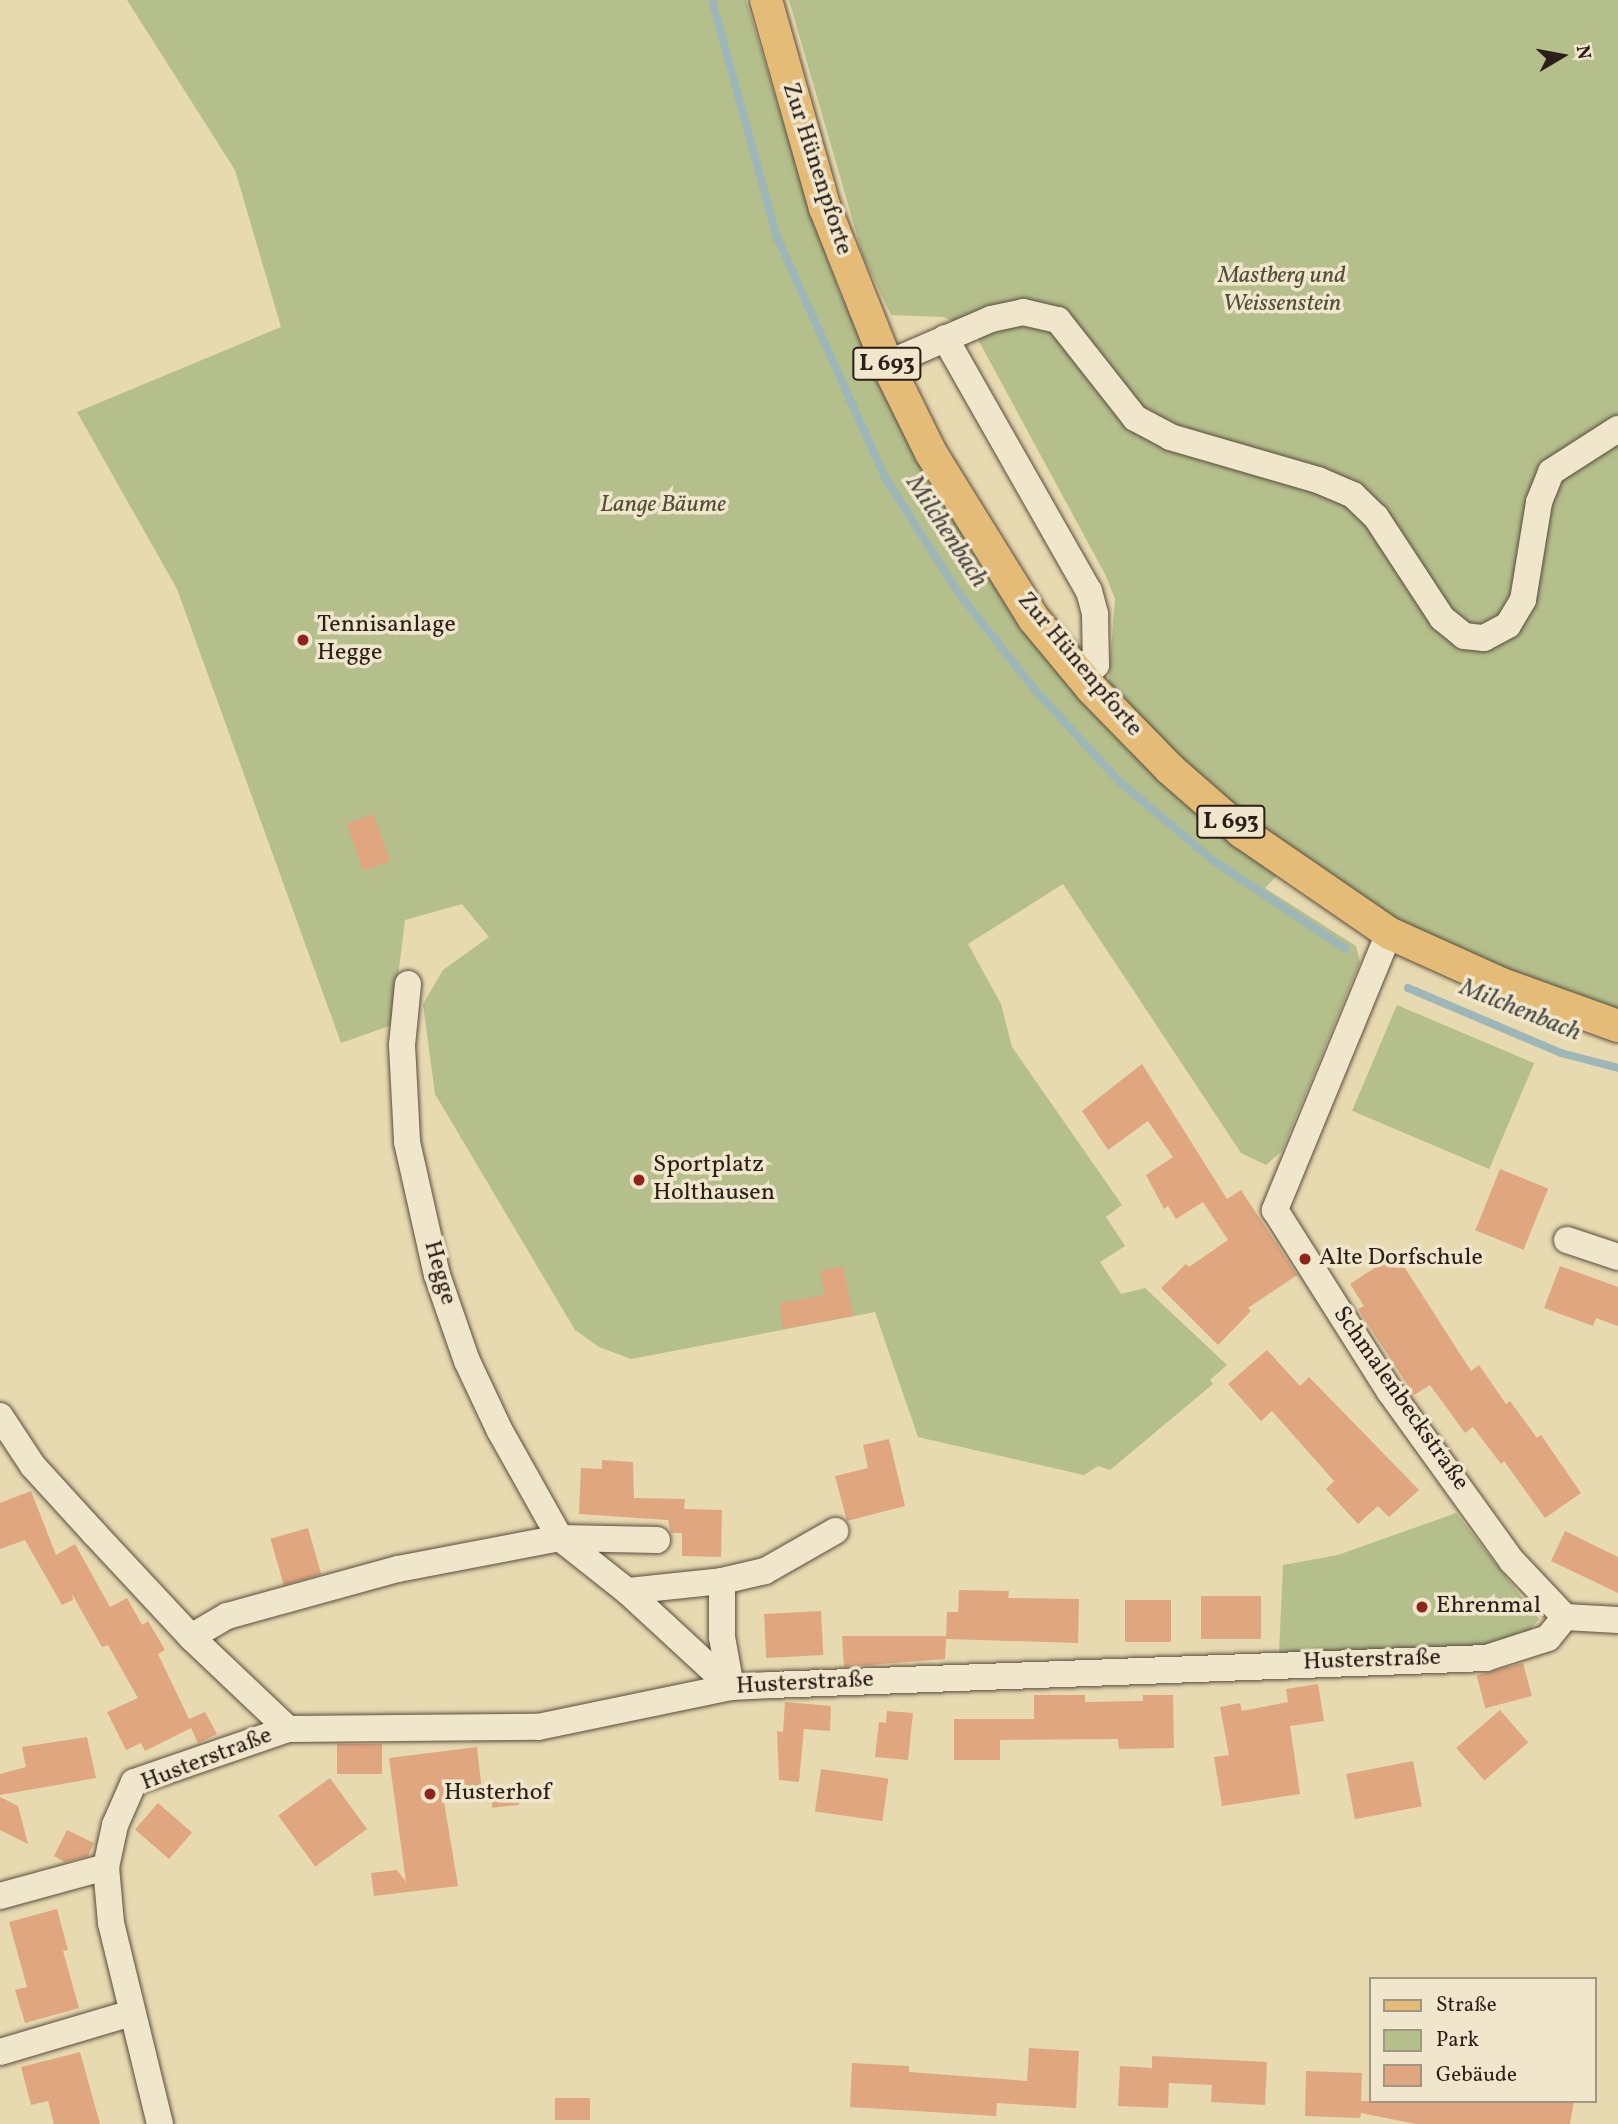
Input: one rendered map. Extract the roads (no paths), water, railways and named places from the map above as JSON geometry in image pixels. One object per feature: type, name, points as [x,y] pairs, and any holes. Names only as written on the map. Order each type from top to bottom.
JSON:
[{"type":"main road","name":"Zur Hünenpforte","points":[[766,0],[825,208],[887,364],[979,536],[1034,619],[1090,671],[1170,769],[1242,832],[1389,933],[1502,984],[1618,1026]]},
{"type":"street","points":[[887,364],[991,319],[1023,312],[1058,320],[1135,418],[1170,437],[1318,480],[1353,495],[1376,517],[1442,618],[1464,636],[1484,638],[1508,625],[1523,600],[1539,502],[1551,472],[1618,429]]},
{"type":"street","points":[[945,338],[1089,591],[1095,614],[1090,671]]},
{"type":"street","name":"Schmalenbeckstraße","points":[[1389,933],[1275,1210],[1304,1242],[1390,1392],[1512,1561],[1565,1618]]},
{"type":"street","name":"Hegge","points":[[408,984],[402,1045],[407,1142],[437,1275],[467,1361],[494,1420],[561,1538],[627,1591],[731,1687]]},
{"type":"street","points":[[1567,1240],[1618,1258]]},
{"type":"street","points":[[0,1416],[33,1466],[191,1637],[288,1729]]},
{"type":"street","points":[[627,1591],[722,1581],[765,1570],[835,1531]]},
{"type":"street","points":[[191,1637],[227,1616],[398,1569],[561,1538],[657,1540]]},
{"type":"street","points":[[722,1581],[722,1637],[731,1687]]},
{"type":"street","points":[[1565,1618],[1618,1620]]},
{"type":"street","name":"Husterstraße","points":[[160,2124],[111,1923],[106,1867],[115,1825],[134,1782],[288,1729],[538,1727],[731,1687],[1486,1658],[1548,1638],[1565,1618]]},
{"type":"street","points":[[0,1896],[106,1867]]},
{"type":"street","points":[[0,2052],[132,2013]]},
{"type":"waterway","name":"Milchenbach","points":[[712,0],[777,237],[885,477],[957,591],[1035,690],[1120,782],[1211,859],[1346,949]]},
{"type":"waterway","name":"Milchenbach","points":[[1408,988],[1561,1053],[1618,1068]]},
{"type":"place","name":"Tennisanlage Hegge","points":[[303,640]]},
{"type":"place","name":"Sportplatz Holthausen","points":[[639,1180]]},
{"type":"place","name":"Alte Dorfschule","points":[[1305,1259]]},
{"type":"place","name":"Ehrenmal","points":[[1422,1607]]},
{"type":"place","name":"Husterhof","points":[[430,1794]]},
{"type":"park label","name":"Mastberg und Weissenstein","points":[[1282,291]]},
{"type":"park label","name":"Lange Bäume","points":[[663,506]]}]
